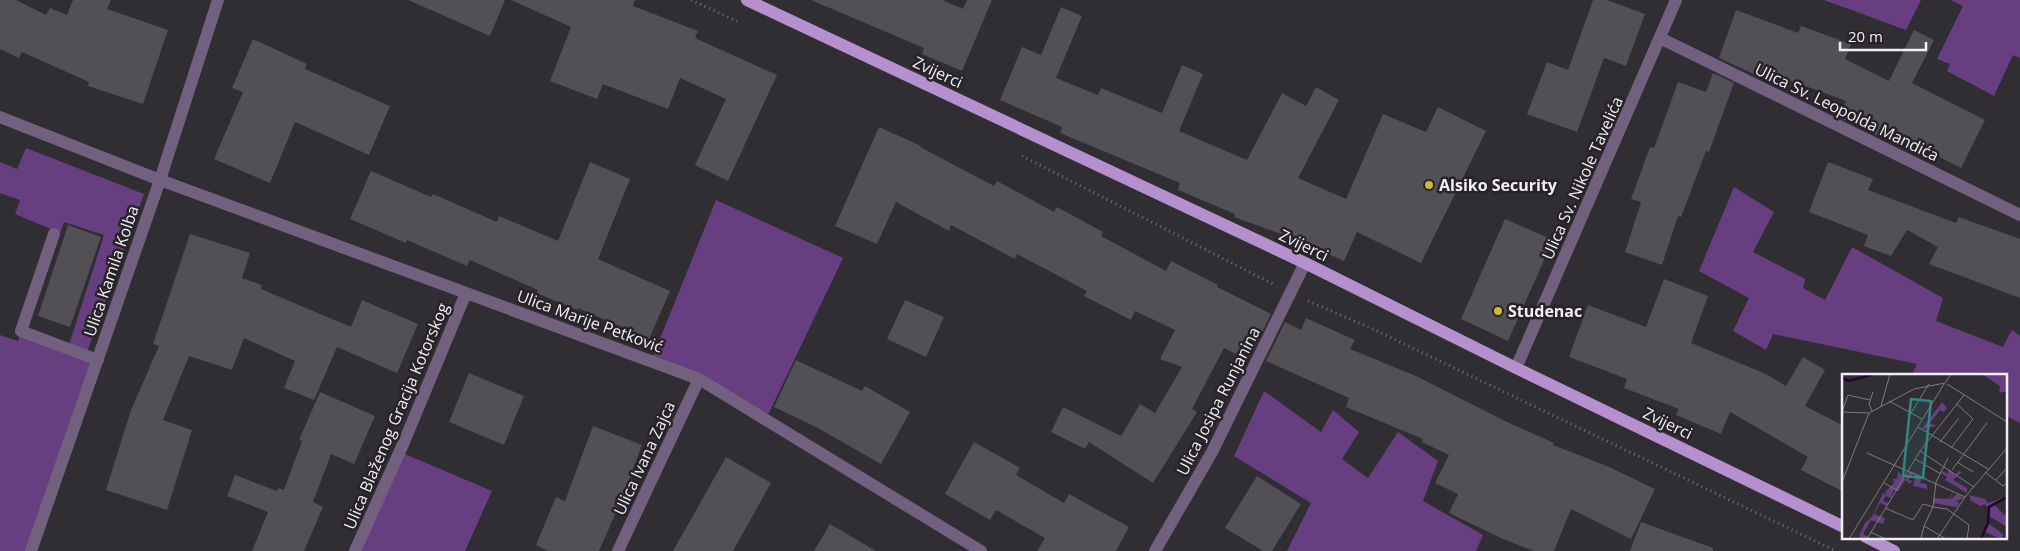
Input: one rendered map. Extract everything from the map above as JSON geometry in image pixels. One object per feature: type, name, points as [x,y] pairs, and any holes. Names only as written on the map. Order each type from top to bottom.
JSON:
[{"type":"main road","name":"Zvijerci","points":[[747,0],[1305,263],[1516,368],[1842,525]]},
{"type":"main road","points":[[1868,538],[1894,551]]},
{"type":"street","name":"Ulica Kamila Kolba","points":[[31,551],[160,180],[216,0]]},
{"type":"street","name":"Ulica Sv. Nikole Tavelića","points":[[1516,368],[1676,0]]},
{"type":"street","name":"Ulica Sv. Leopolda Mandića","points":[[1660,38],[2020,216]]},
{"type":"street","name":"Ulica Marije Petković","points":[[0,117],[160,180],[699,379],[981,551]]},
{"type":"street","points":[[54,234],[21,331],[98,360]]},
{"type":"street","name":"Ulica Josipa Runjanina","points":[[1155,551],[1212,452],[1305,263]]},
{"type":"street","name":"Ulica Blaženog Gracija Kotorskog","points":[[355,551],[404,442],[466,293]]},
{"type":"street","name":"Ulica Ivana Zajca","points":[[618,551],[699,379]]},
{"type":"path","points":[[691,0],[745,25]]},
{"type":"path","points":[[1014,152],[1274,285]]},
{"type":"path","points":[[1304,299],[1374,330],[1836,551]]},
{"type":"shaded area","points":[[1824,0],[1921,0],[1906,30]]},
{"type":"shaded area","points":[[1950,0],[2020,0],[2020,58],[2013,55],[1994,96],[1947,71],[1950,64],[1937,59],[1963,6]]},
{"type":"shaded area","points":[[26,148],[144,194],[86,355],[98,360],[31,551],[0,551],[0,335],[18,341],[21,331],[68,348],[104,235],[64,222],[60,233],[15,214],[20,200],[0,193],[0,162],[17,169]]},
{"type":"shaded area","points":[[1734,187],[1774,212],[1753,252],[1805,279],[1803,288],[1825,300],[1852,247],[1943,298],[1936,321],[2003,347],[2012,330],[2020,336],[2020,423],[2008,417],[2008,374],[1912,374],[1917,364],[1773,334],[1766,350],[1733,331],[1749,298],[1699,271]]},
{"type":"shaded area","points":[[716,200],[843,258],[766,419],[651,361]]},
{"type":"shaded area","points":[[1264,391],[1321,432],[1333,410],[1359,432],[1342,459],[1368,478],[1398,432],[1438,461],[1423,501],[1483,535],[1476,551],[1287,551],[1311,503],[1234,456]]},
{"type":"shaded area","points":[[400,452],[492,491],[465,551],[355,551]]},
{"type":"building","points":[[0,0],[16,0],[46,15],[50,8],[67,15],[73,0],[111,0],[107,9],[168,30],[143,104],[88,86],[89,82],[22,52],[19,58],[0,49]]},
{"type":"building","points":[[408,0],[505,0],[490,36]]},
{"type":"building","points":[[511,0],[635,0],[633,6],[698,31],[695,38],[777,75],[728,181],[695,165],[726,99],[680,78],[668,109],[603,84],[597,99],[550,81],[571,27]]},
{"type":"building","points":[[811,0],[942,0],[963,9],[967,0],[992,0],[962,71],[922,54],[924,48]]},
{"type":"building","points":[[1593,0],[1607,0],[1645,14],[1626,66],[1604,58],[1577,132],[1527,114],[1547,62],[1568,70]]},
{"type":"building","points":[[1061,7],[1082,16],[1056,78],[1098,95],[1101,88],[1162,113],[1182,65],[1203,74],[1179,131],[1247,160],[1282,93],[1306,106],[1316,87],[1339,100],[1298,178],[1346,199],[1383,114],[1426,132],[1438,107],[1486,131],[1421,263],[1357,232],[1344,261],[1295,239],[1234,217],[1235,214],[1178,190],[1180,183],[1060,133],[1062,127],[1000,100],[1022,47],[1041,55]]},
{"type":"building","points":[[1736,10],[1798,33],[1801,26],[1851,44],[1845,59],[1889,81],[1914,30],[1934,40],[1912,83],[1985,120],[1961,168],[1890,132],[1886,140],[1839,117],[1846,101],[1770,73],[1767,80],[1719,58]]},
{"type":"building","points":[[253,39],[307,64],[305,69],[390,106],[369,155],[295,122],[270,183],[214,159],[243,92],[232,88]]},
{"type":"building","points":[[1713,73],[1734,83],[1709,152],[1706,151],[1681,217],[1678,216],[1662,265],[1625,252],[1641,202],[1631,199],[1650,147],[1654,148],[1678,82],[1706,92]]},
{"type":"building","points":[[879,127],[921,146],[994,186],[997,181],[1054,212],[1057,207],[1103,232],[1101,236],[1166,271],[1171,261],[1271,314],[1251,355],[1246,353],[1244,358],[1224,348],[1192,409],[1197,412],[1153,483],[1089,442],[1085,449],[1051,432],[1063,407],[1121,436],[1140,404],[1155,413],[1182,367],[1160,359],[1175,330],[1135,311],[1131,320],[1084,296],[1087,291],[1017,254],[1015,259],[951,225],[949,231],[896,202],[877,244],[835,226]]},
{"type":"building","points":[[590,162],[630,179],[598,259],[670,291],[649,339],[578,308],[577,310],[537,293],[538,290],[470,260],[467,266],[407,240],[406,243],[350,219],[371,171],[431,197],[433,194],[497,222],[499,216],[558,241]]},
{"type":"building","points":[[1828,162],[1873,179],[1868,190],[1956,223],[1959,217],[2020,239],[2020,298],[1929,264],[1938,247],[1907,230],[1891,256],[1864,246],[1868,235],[1809,212]]},
{"type":"building","points":[[1505,219],[1553,240],[1508,341],[1461,319]]},
{"type":"building","points":[[68,225],[101,237],[70,327],[38,316]]},
{"type":"building","points":[[190,234],[250,253],[242,278],[262,285],[261,289],[351,327],[362,300],[418,324],[397,373],[337,347],[314,400],[284,388],[295,361],[244,338],[232,370],[189,356],[163,420],[192,430],[167,510],[106,490],[131,410],[159,346],[153,344]]},
{"type":"building","points":[[1664,279],[1708,296],[1691,343],[1766,374],[1786,386],[1803,357],[1825,370],[1805,406],[1842,425],[1842,491],[1801,470],[1808,457],[1730,412],[1721,434],[1676,415],[1679,409],[1624,388],[1627,379],[1569,357],[1588,305],[1646,327]]},
{"type":"building","points":[[905,300],[944,317],[926,357],[887,339]]},
{"type":"building","points":[[1306,318],[1355,340],[1350,349],[1416,376],[1505,421],[1554,443],[1553,445],[1607,466],[1655,489],[1631,539],[1571,509],[1554,551],[1534,551],[1503,539],[1449,513],[1458,494],[1435,483],[1449,455],[1422,442],[1423,439],[1346,407],[1349,398],[1266,361],[1285,322],[1301,330]]},
{"type":"building","points":[[796,360],[862,391],[865,386],[910,412],[881,464],[816,427],[774,407]]},
{"type":"building","points":[[469,373],[524,396],[504,445],[449,422]]},
{"type":"building","points":[[320,392],[375,416],[354,464],[331,454],[313,502],[323,507],[304,551],[252,551],[268,512],[227,496],[235,475],[277,491],[278,488],[284,490],[302,441],[299,440]]},
{"type":"building","points":[[593,426],[642,445],[621,501],[599,551],[548,551],[536,545],[556,497],[565,501]]},
{"type":"building","points":[[974,442],[1020,468],[1016,475],[1064,503],[1069,494],[1129,527],[1116,551],[1037,551],[1045,538],[996,510],[990,520],[945,494]]},
{"type":"building","points":[[726,457],[771,483],[733,551],[673,551]]},
{"type":"building","points":[[1257,476],[1301,504],[1272,551],[1263,551],[1225,528]]},
{"type":"building","points":[[1641,522],[1713,548],[1713,551],[1630,551]]},
{"type":"building","points":[[830,524],[876,551],[814,551]]},
{"type":"place","name":"Alsiko Security","points":[[1429,185]]},
{"type":"place","name":"Studenac","points":[[1498,311]]}]
